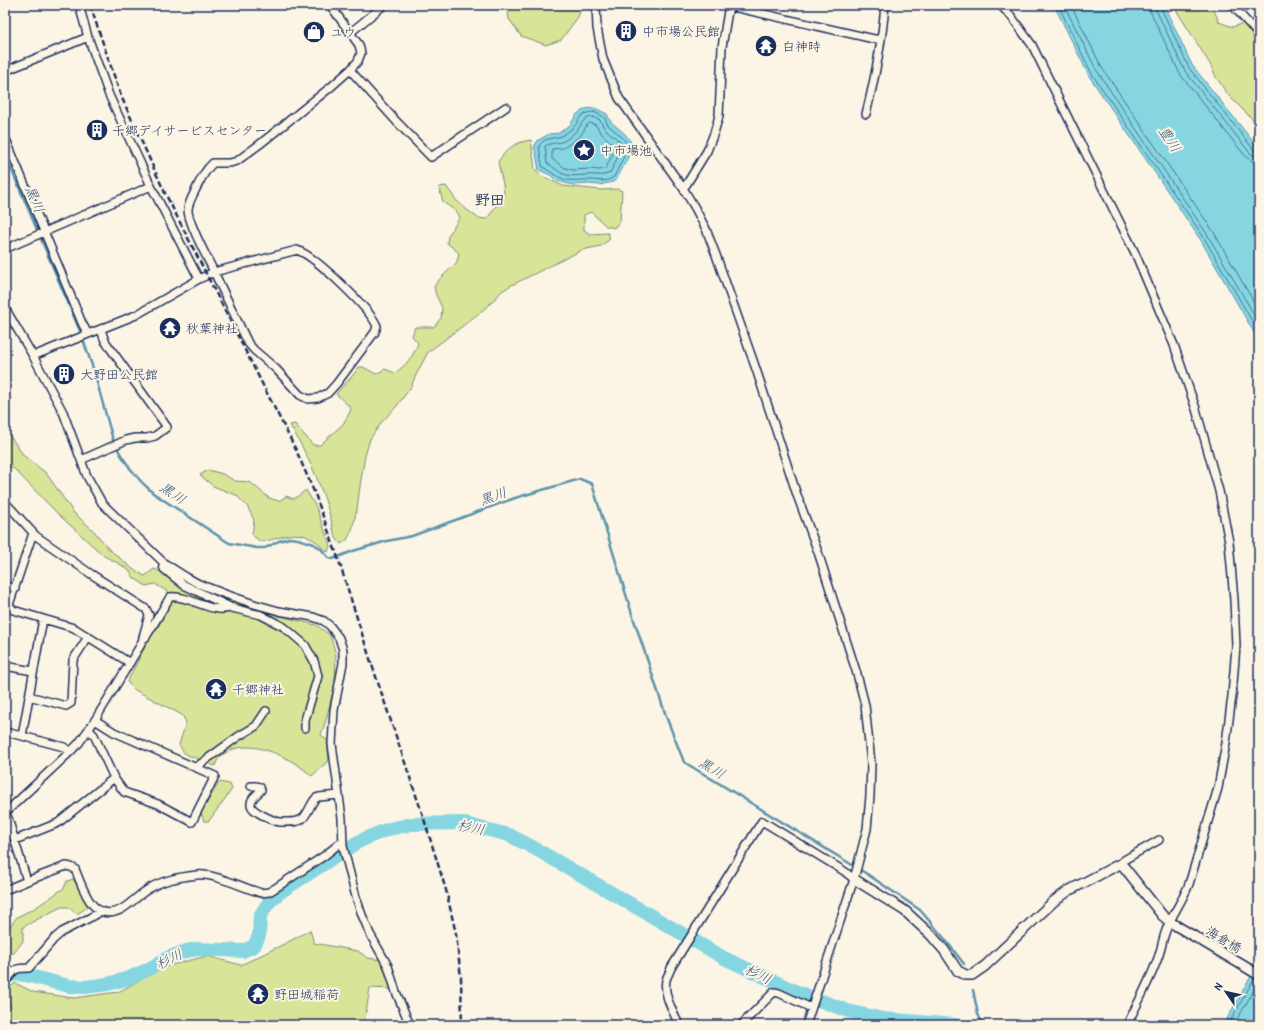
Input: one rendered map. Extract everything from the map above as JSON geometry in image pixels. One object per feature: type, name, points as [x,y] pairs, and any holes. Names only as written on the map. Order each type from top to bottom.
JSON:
[{"type":"street","points":[[79,5],[88,37],[109,95],[151,186],[199,279]]},
{"type":"street","points":[[33,356],[136,315],[214,272],[297,250],[303,252],[319,263],[349,292],[374,320],[377,326],[375,332],[328,393],[318,398],[308,399],[300,395],[276,369],[248,343],[214,272],[189,219],[188,209],[194,193],[208,168],[214,163],[230,163],[237,161],[320,96],[350,70],[358,61],[361,53],[359,45],[330,5]]},
{"type":"street","points":[[350,32],[384,5]]},
{"type":"street","points":[[596,5],[597,28],[604,58],[619,98],[683,188],[706,229],[719,262],[756,368],[797,495],[818,552],[863,697],[869,734],[871,763],[867,829],[855,876],[806,1025]]},
{"type":"street","points":[[866,114],[881,45],[885,5]]},
{"type":"street","points":[[1000,5],[1011,16],[1032,45],[1135,254],[1150,288],[1174,345],[1196,409],[1220,491],[1229,542],[1236,646],[1232,696],[1218,788],[1189,884],[1173,924],[1166,930],[1152,974],[1127,1025]]},
{"type":"street","points":[[1232,5],[1259,35]]},
{"type":"street","points":[[683,188],[707,151],[719,116],[722,47],[729,6],[874,39],[881,39]]},
{"type":"street","points":[[5,71],[88,37]]},
{"type":"street","points":[[350,70],[431,157],[506,107]]},
{"type":"street","points":[[5,138],[87,334]]},
{"type":"street","points":[[5,249],[151,186]]},
{"type":"street","points":[[5,308],[63,412],[90,483],[109,510],[164,563],[199,584],[279,611],[313,617],[324,621],[339,638],[343,650],[343,663],[334,710],[332,744],[342,818],[343,844],[362,915],[370,934],[388,966],[396,992],[410,1025]]},
{"type":"street","points":[[81,460],[126,440],[155,436],[167,427],[106,341],[101,330]]},
{"type":"street","points":[[5,502],[33,533],[91,574],[146,609],[149,615],[140,646],[89,730],[70,752],[5,814],[8,818],[27,881]]},
{"type":"street","points":[[33,533],[10,605],[13,610],[74,628],[130,663]]},
{"type":"street","points":[[164,563],[164,569],[184,585],[232,608],[261,615],[284,627],[305,645],[314,661],[318,676],[305,728]]},
{"type":"street","points":[[5,586],[15,589]]},
{"type":"street","points":[[143,639],[146,637],[170,597],[176,596],[206,607],[220,610],[232,608]]},
{"type":"street","points":[[22,736],[43,619]]},
{"type":"street","points":[[29,696],[66,706],[71,703],[73,660],[88,637]]},
{"type":"street","points":[[5,666],[33,671]]},
{"type":"street","points":[[196,767],[239,736],[256,726],[266,711]]},
{"type":"street","points":[[89,730],[94,735],[114,778],[124,792],[158,804],[192,822],[215,776],[114,732],[95,720]]},
{"type":"street","points":[[5,732],[64,747],[70,752]]},
{"type":"street","points":[[15,840],[58,823],[114,778]]},
{"type":"street","points":[[251,786],[256,786],[261,790],[251,800],[252,808],[257,812],[281,822],[300,820],[304,818],[316,798],[339,795]]},
{"type":"street","points":[[679,1025],[667,996],[666,980],[671,968],[694,930],[762,822],[855,876],[905,911],[931,935],[944,950],[958,971],[966,975],[972,975],[985,966],[1053,902],[1068,891],[1120,864],[1124,860],[1159,840]]},
{"type":"street","points":[[5,890],[66,866],[75,869],[90,902],[99,911],[103,912],[120,910],[148,889],[165,881],[198,875],[208,876],[261,894],[277,887],[324,856],[338,844],[343,844]]},
{"type":"street","name":"海倉橋","points":[[1120,864],[1162,915],[1173,924],[1259,975]]},
{"type":"street","points":[[6,980],[14,970],[18,968],[29,968],[62,932],[97,914],[99,911]]},
{"type":"street","points":[[741,1025],[774,992],[812,1007]]},
{"type":"green space","points":[[507,5],[583,5],[578,17],[561,40],[546,45],[521,36],[509,19]]},
{"type":"green space","points":[[1173,5],[1212,5],[1219,22],[1233,27],[1243,23],[1251,30],[1259,42],[1259,126],[1228,95]]},
{"type":"green space","points":[[531,140],[535,169],[542,176],[563,186],[601,190],[617,189],[622,191],[620,221],[614,228],[606,226],[591,212],[584,215],[584,230],[590,234],[608,233],[610,239],[601,246],[582,250],[510,286],[502,291],[488,306],[428,352],[411,387],[396,407],[381,423],[370,439],[365,456],[357,509],[352,530],[347,540],[341,544],[335,535],[322,492],[313,469],[290,425],[295,424],[313,445],[320,445],[343,424],[351,410],[349,406],[336,394],[359,367],[363,367],[376,374],[385,369],[395,373],[409,360],[418,343],[412,336],[415,327],[434,327],[441,318],[442,308],[434,287],[457,262],[459,253],[447,243],[448,236],[460,217],[457,212],[443,202],[439,187],[446,186],[456,200],[466,209],[478,218],[487,219],[504,194],[498,162],[504,153],[516,144]]},
{"type":"green space","points":[[5,429],[24,456],[46,473],[74,513],[93,530],[109,549],[134,570],[145,576],[154,569],[162,572],[173,580],[180,577],[237,603],[264,612],[316,625],[330,635],[336,654],[335,683],[321,735],[327,740],[329,760],[312,776],[295,763],[284,757],[273,752],[250,747],[229,751],[220,757],[215,766],[185,754],[179,745],[186,722],[182,715],[135,690],[127,682],[149,639],[157,629],[172,601],[168,592],[155,584],[146,586],[134,578],[130,571],[104,556],[59,515],[13,468],[5,465]]},
{"type":"green space","points":[[208,470],[223,474],[235,481],[250,482],[269,498],[279,501],[286,496],[294,499],[306,490],[316,507],[330,545],[328,552],[324,550],[316,541],[304,535],[287,535],[261,542],[252,535],[254,520],[247,506],[236,495],[213,486],[200,475]]},
{"type":"green space","points":[[219,782],[230,784],[232,789],[209,821],[204,821],[201,813]]},
{"type":"green space","points":[[73,879],[88,907],[77,914],[68,907],[61,907],[23,927],[23,941],[14,953],[5,955],[5,933],[17,917],[35,908],[64,888],[67,881]]},
{"type":"green space","points":[[310,930],[314,943],[358,951],[368,958],[381,960],[391,989],[370,988],[364,1025],[5,1025],[5,1013],[11,1007],[6,992],[15,983],[33,992],[74,998],[118,992],[164,967],[207,956],[241,965]]},
{"type":"water","name":"豊川","points":[[1054,5],[1164,5],[1192,65],[1259,149],[1259,341],[1200,239],[1089,76]]},
{"type":"water","name":"中市場池","points":[[595,108],[607,114],[611,122],[625,134],[634,146],[617,179],[613,182],[599,185],[573,185],[557,181],[550,175],[539,170],[534,147],[537,141],[549,134],[559,133],[570,125],[577,114],[585,109]]},
{"type":"water","points":[[1259,962],[1259,1025],[1223,1025],[1224,1024]]},
{"type":"waterway","name":"黒川","points":[[5,168],[10,166],[80,331],[93,368],[113,440],[130,468],[153,493],[229,543],[265,548],[289,538],[298,539],[314,544],[329,558],[333,559],[353,551],[387,541],[412,536],[515,498],[580,479],[592,484],[632,614],[667,719],[684,762],[867,874],[920,910],[964,964]]},
{"type":"waterway","name":"杉川","points":[[5,977],[16,974],[26,975],[69,986],[86,987],[108,984],[129,978],[147,970],[167,958],[186,951],[197,949],[243,951],[254,946],[259,936],[260,916],[269,902],[279,893],[356,843],[389,829],[412,824],[461,823],[509,835],[724,958],[795,991],[848,1011],[883,1019],[956,1025]]},
{"type":"waterway","name":"黒川","points":[[973,990],[978,1014],[983,1025]]},
{"type":"railway","points":[[90,5],[121,96],[165,193],[296,450],[315,494],[337,555],[446,890],[456,934],[461,978],[462,1025]]},
{"type":"place","name":"中市場公民館","points":[[626,31]]},
{"type":"place","name":"ユウ","points":[[314,32]]},
{"type":"place","name":"白神時","points":[[766,46]]},
{"type":"place","name":"千郷デイサービスセンター","points":[[97,130]]},
{"type":"place","name":"中市場池","points":[[584,150]]},
{"type":"place","name":"秋葉神社","points":[[170,328]]},
{"type":"place","name":"大野田公民館","points":[[64,374]]},
{"type":"place","name":"千郷神社","points":[[216,689]]},
{"type":"place","name":"野田城稲荷","points":[[258,994]]},
{"type":"district","name":"野田","points":[[490,200]]}]
